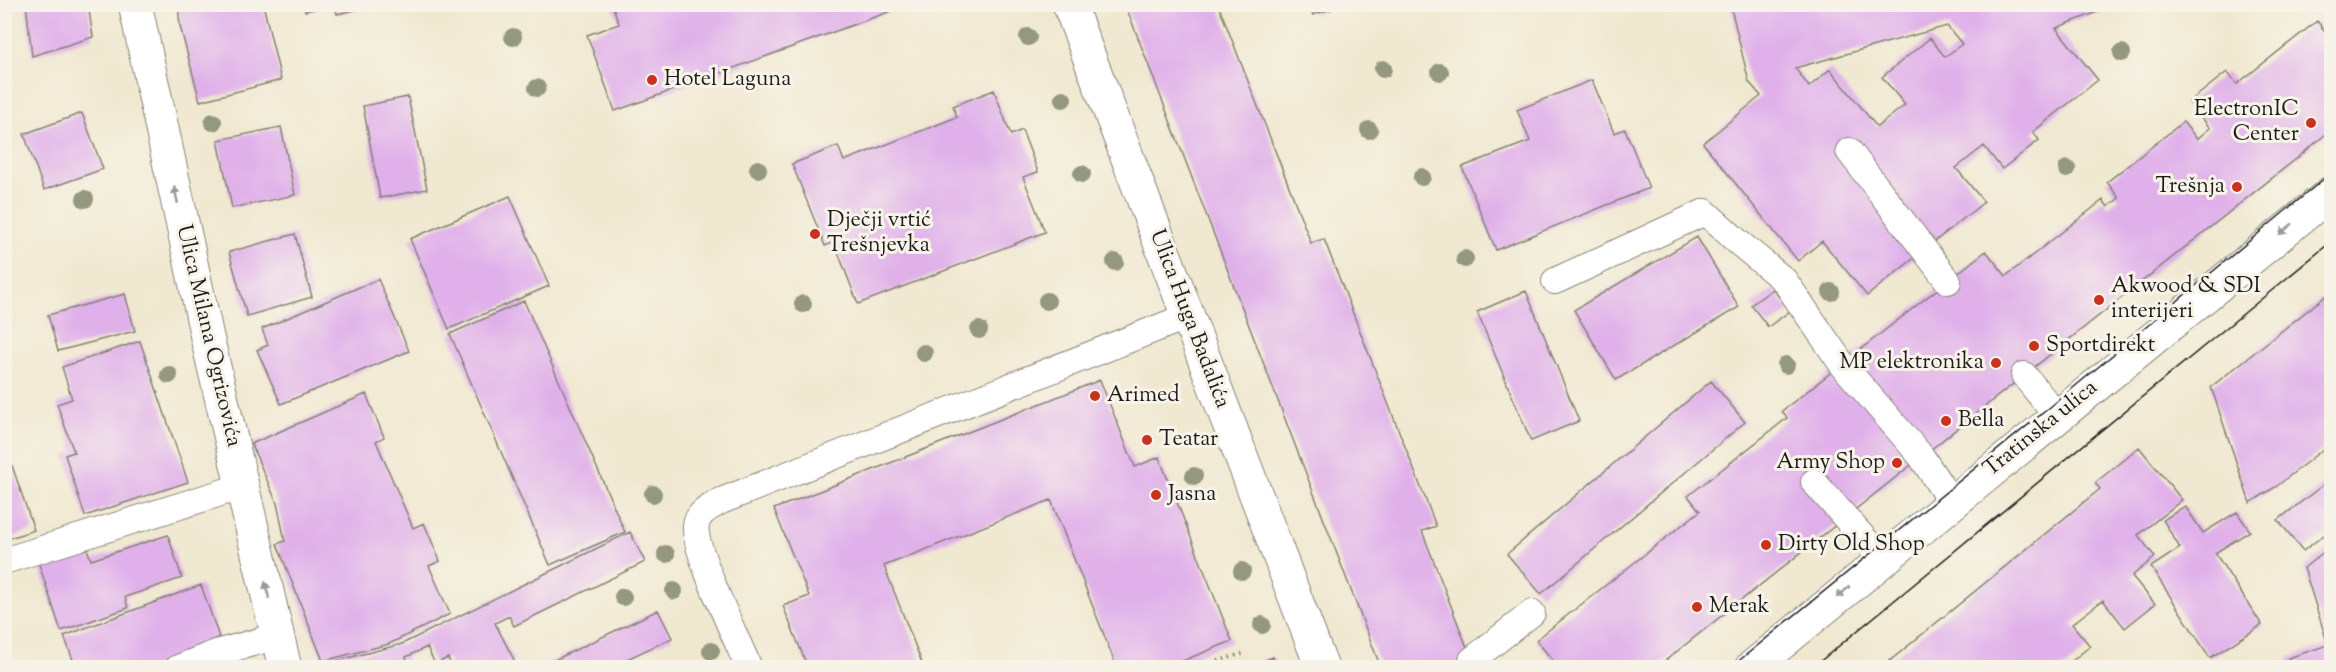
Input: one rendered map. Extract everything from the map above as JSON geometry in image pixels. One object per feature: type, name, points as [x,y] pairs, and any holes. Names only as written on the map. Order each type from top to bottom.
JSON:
[{"type":"street","name":"Ulica Milana Ogrizovića","points":[[135,4],[205,326],[285,668]]},
{"type":"street","name":"Ulica Huga Badalića","points":[[1069,4],[1322,668]]},
{"type":"street","name":"Tratinska ulica","points":[[1751,668],[2331,192]]},
{"type":"lane","points":[[1848,151],[1948,281]]},
{"type":"lane","points":[[1555,281],[1705,212],[1784,280],[1842,364],[1921,456],[1951,502]]},
{"type":"lane","points":[[748,668],[698,547],[696,525],[703,512],[722,501],[1188,316]]},
{"type":"lane","points":[[2024,375],[2057,416]]},
{"type":"lane","points":[[1814,482],[1882,559]]},
{"type":"lane","points":[[4,561],[243,486]]},
{"type":"lane","points":[[1472,660],[1532,613]]},
{"type":"lane","points":[[178,668],[216,653],[278,636]]},
{"type":"path","points":[[1218,661],[1245,652]]},
{"type":"building","points":[[26,4],[88,4],[93,37],[32,56]]},
{"type":"building","points":[[178,4],[263,4],[281,80],[200,101],[180,26]]},
{"type":"building","points":[[335,4],[371,4],[372,6],[337,14]]},
{"type":"building","name":"Hotel Laguna","points":[[612,4],[908,5],[615,111],[587,35],[619,24]]},
{"type":"building","points":[[1125,4],[1218,4],[1311,243],[1324,239],[1436,526],[1422,531],[1475,668],[1381,668]]},
{"type":"building","points":[[1309,4],[1342,4],[1343,5],[1313,15]]},
{"type":"building","points":[[1730,4],[2105,4],[2108,8],[2056,28],[2098,80],[2033,132],[2039,140],[2002,169],[1984,146],[1956,168],[1984,202],[1867,296],[1822,241],[1798,261],[1703,143],[1761,96],[1749,82]],"holes":[[[1947,26],[1962,44],[1945,57],[1930,38],[1882,77],[1905,105],[1877,127],[1830,69],[1809,87],[1795,68]]]},
{"type":"building","points":[[304,5],[331,5],[305,11]]},
{"type":"building","points":[[2317,21],[2332,40],[2332,129],[1656,668],[1549,668],[1555,663],[1536,640],[1700,511],[1688,496],[1787,418],[1782,411],[1986,251],[2006,276],[2103,200],[2108,207],[2119,198],[2107,182],[2183,122],[2197,139],[2210,128],[2189,102],[2227,72],[2237,84]]},
{"type":"building","points":[[1592,80],[1614,133],[1625,129],[1649,188],[1496,250],[1462,167],[1530,141],[1517,110]]},
{"type":"building","points":[[994,90],[1011,135],[1022,130],[1038,172],[1023,177],[1045,232],[858,304],[834,242],[825,246],[792,164],[838,146],[844,161],[957,117],[953,106]]},
{"type":"building","points":[[408,97],[427,189],[380,198],[363,106]]},
{"type":"building","points":[[82,113],[103,169],[44,190],[24,134]]},
{"type":"building","points":[[281,127],[295,195],[232,208],[218,140]]},
{"type":"building","points":[[510,196],[549,286],[449,329],[410,239]]},
{"type":"building","points":[[295,234],[312,297],[247,316],[229,252]]},
{"type":"building","points":[[1697,237],[1739,307],[1616,380],[1574,310]]},
{"type":"building","points":[[378,279],[409,351],[281,404],[257,350],[268,345],[262,329]]},
{"type":"building","points":[[1773,289],[1790,311],[1768,327],[1751,305]]},
{"type":"building","points":[[1526,291],[1579,421],[1531,441],[1477,312]]},
{"type":"building","points":[[2332,291],[2332,442],[2277,486],[2250,503],[2211,387]]},
{"type":"building","points":[[125,294],[135,331],[58,351],[48,315]]},
{"type":"building","points":[[524,301],[625,532],[550,565],[450,334]]},
{"type":"building","points":[[140,341],[188,482],[85,516],[65,455],[74,452],[57,404],[72,399],[62,367]]},
{"type":"building","points":[[1100,380],[1135,467],[1159,457],[1232,641],[1165,668],[1117,668],[1051,500],[884,566],[924,668],[808,668],[783,606],[809,596],[774,509]]},
{"type":"building","points":[[1711,381],[1745,422],[1541,594],[1507,554]]},
{"type":"building","points":[[366,394],[384,437],[376,441],[413,528],[424,523],[440,561],[429,566],[450,614],[389,644],[323,661],[277,544],[285,541],[277,503],[251,444]]},
{"type":"building","points":[[4,442],[34,530],[4,540]]},
{"type":"building","points":[[2139,447],[2182,500],[2138,535],[2155,557],[2132,576],[2155,604],[2125,628],[2103,600],[2072,624],[2090,646],[2064,668],[1881,668],[2100,489],[2095,483]]},
{"type":"building","points":[[2332,478],[2332,529],[2303,551],[2278,520]]},
{"type":"building","points":[[2185,506],[2203,533],[2237,512],[2250,531],[2215,553],[2262,625],[2210,658],[2151,567],[2180,548],[2163,520]]},
{"type":"building","points":[[630,532],[645,562],[514,626],[509,616],[495,623],[514,660],[498,668],[452,668],[448,658],[435,664],[427,647],[406,657],[409,668],[337,668],[336,661],[402,644]]},
{"type":"building","points":[[168,535],[182,578],[125,597],[128,608],[61,631],[37,558],[85,543],[91,560]]},
{"type":"building","points":[[2332,545],[2332,668],[2292,668],[2288,658],[2328,645],[2304,568]]},
{"type":"building","points":[[201,585],[219,637],[211,641],[220,667],[76,668],[64,636]]},
{"type":"building","points":[[658,610],[672,638],[608,668],[538,668]]},
{"type":"building","points":[[1273,657],[1277,668],[1246,668],[1246,667]]},
{"type":"tram line","points":[[1730,668],[2049,408],[2332,172]]},
{"type":"tram line","points":[[1812,668],[2332,241]]},
{"type":"place","name":"Hotel Laguna","points":[[652,80]]},
{"type":"place","name":"ElectronIC Center","points":[[2311,123]]},
{"type":"place","name":"Trešnja","points":[[2237,187]]},
{"type":"place","name":"Dječji vrtić Trešnjevka","points":[[815,234]]},
{"type":"place","name":"Akwood & SDI interijeri","points":[[2099,300]]},
{"type":"place","name":"Sportdirekt","points":[[2034,346]]},
{"type":"place","name":"MP elektronika","points":[[1996,363]]},
{"type":"place","name":"Arimed","points":[[1095,396]]},
{"type":"place","name":"Bella","points":[[1946,421]]},
{"type":"place","name":"Teatar","points":[[1147,440]]},
{"type":"place","name":"Army Shop","points":[[1897,463]]},
{"type":"place","name":"Jasna","points":[[1156,495]]},
{"type":"place","name":"Dirty Old Shop","points":[[1766,545]]},
{"type":"place","name":"Merak","points":[[1697,607]]}]
